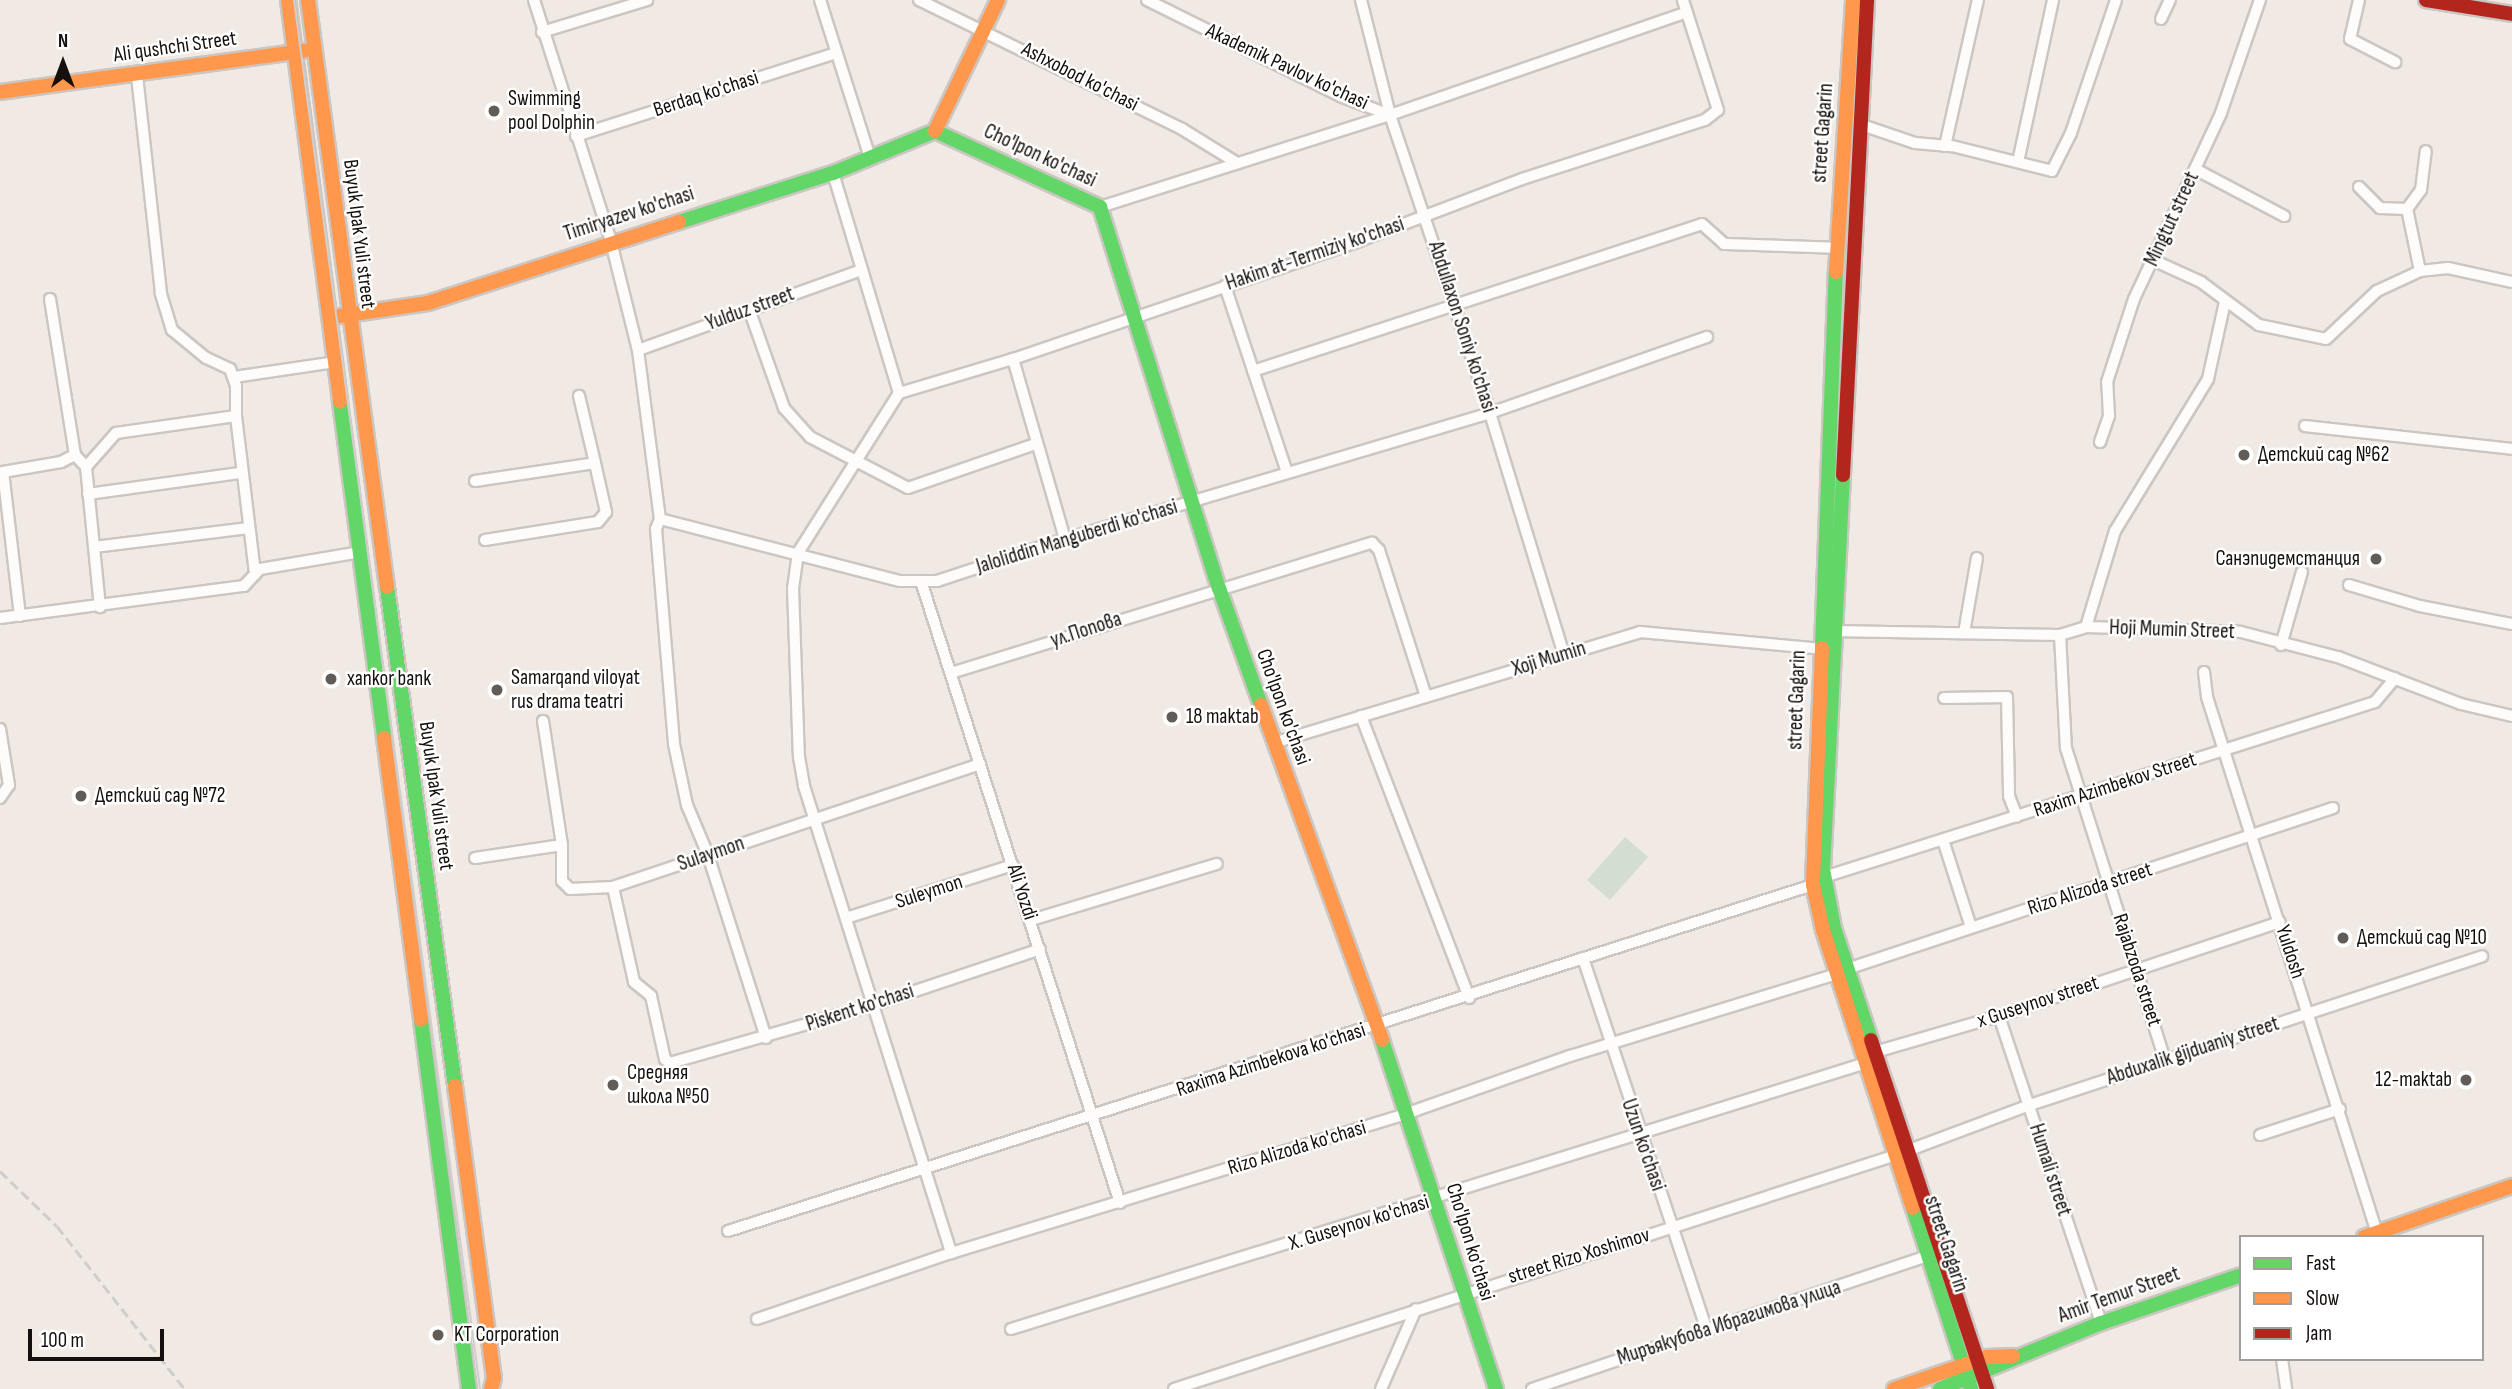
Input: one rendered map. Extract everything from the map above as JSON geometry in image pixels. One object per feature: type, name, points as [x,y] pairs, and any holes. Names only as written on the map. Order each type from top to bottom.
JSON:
[{"type":"main road","name":"Buyuk Ipak Yuli street","points":[[288,0],[468,1389]]},
{"type":"main road","name":"Buyuk Ipak Yuli street","points":[[308,0],[348,315],[494,1378],[491,1389]]},
{"type":"main road","points":[[935,131],[998,0]]},
{"type":"main road","name":"street Gagarin","points":[[1853,0],[1837,248],[1819,881],[1842,971],[1971,1374]]},
{"type":"main road","name":"street Gagarin","points":[[1827,631],[1867,0]]},
{"type":"main road","points":[[2426,0],[2512,15]]},
{"type":"main road","name":"Ali qushchi Street","points":[[0,92],[314,50]]},
{"type":"main road","name":"Timiryazev ko'chasi","points":[[330,317],[428,303],[611,242],[833,173],[935,131]]},
{"type":"main road","name":"Cho'lpon ko'chasi","points":[[935,131],[1100,207],[1136,315],[1191,502],[1273,743],[1377,1026],[1436,1199],[1463,1292],[1496,1389]]},
{"type":"main road","name":"street Gagarin","points":[[1901,1153],[1927,1256],[1971,1374]]},
{"type":"main road","points":[[2371,1235],[2512,1186]]},
{"type":"main road","name":"Amir Temur Street","points":[[1940,1389],[2013,1356],[2239,1276]]},
{"type":"main road","points":[[1971,1374],[1987,1389]]},
{"type":"main road","name":"Amir Temur Street","points":[[1894,1389],[1971,1374]]},
{"type":"street","points":[[534,0],[542,33],[611,242],[638,350],[660,519],[656,529],[674,744],[687,805],[708,855],[765,1038]]},
{"type":"street","points":[[542,33],[647,0]]},
{"type":"street","points":[[820,0],[870,158]]},
{"type":"street","name":"Ashxobod ko'chasi","points":[[919,0],[984,28],[1182,129],[1237,163]]},
{"type":"street","name":"Akademik Pavlov ko'chasi","points":[[1147,0],[1340,96],[1390,115]]},
{"type":"street","name":"Abdullaxon Soniy ko'chasi","points":[[1362,0],[1390,115],[1427,215],[1452,307],[1490,413],[1564,655]]},
{"type":"street","points":[[1100,207],[1390,115],[1686,12],[1683,0]]},
{"type":"street","points":[[1945,146],[1978,0]]},
{"type":"street","points":[[2018,162],[2053,0]]},
{"type":"street","points":[[1859,124],[1915,143],[1945,146],[2052,171],[2071,133],[2116,0]]},
{"type":"street","points":[[2161,19],[2170,0]]},
{"type":"street","name":"Mingtut street","points":[[2100,442],[2109,415],[2107,382],[2134,299],[2155,261],[2221,113],[2260,0]]},
{"type":"street","points":[[2360,0],[2350,39],[2395,62]]},
{"type":"street","name":"Hakim at-Termiziy ko'chasi","points":[[899,393],[1013,359],[1705,120],[1718,110],[1686,12]]},
{"type":"street","name":"Berdaq ko'chasi","points":[[576,136],[836,53]]},
{"type":"street","points":[[137,74],[162,293],[172,330],[206,358],[230,369],[234,377],[240,473],[256,574]]},
{"type":"street","points":[[2420,271],[2407,209],[2421,190],[2426,151]]},
{"type":"street","points":[[2195,169],[2284,216]]},
{"type":"street","points":[[833,173],[899,393],[798,553],[793,588],[799,757],[815,818],[951,1252]]},
{"type":"street","points":[[2359,187],[2380,208],[2407,209]]},
{"type":"street","points":[[1253,371],[1702,224],[1724,244],[1837,248]]},
{"type":"street","points":[[2155,261],[2201,282],[2259,325],[2330,339],[2377,290],[2420,271],[2448,268],[2512,282]]},
{"type":"street","name":"Yulduz street","points":[[638,350],[862,270]]},
{"type":"street","points":[[1225,286],[1287,472]]},
{"type":"street","points":[[50,299],[75,455],[86,467],[100,607]]},
{"type":"street","points":[[2086,627],[2115,531],[2208,379],[2225,302]]},
{"type":"street","points":[[749,309],[783,408],[810,437],[908,488],[1035,444]]},
{"type":"street","name":"Jaloliddin Manguberdi ko'chasi","points":[[660,519],[900,581],[937,581],[1065,539],[1490,413],[1707,337]]},
{"type":"street","points":[[1013,359],[1035,444],[1065,539]]},
{"type":"street","points":[[234,377],[335,362]]},
{"type":"street","points":[[485,540],[598,522],[606,512],[579,396]]},
{"type":"street","points":[[86,467],[116,433],[236,416]]},
{"type":"street","points":[[2305,426],[2512,449]]},
{"type":"street","points":[[20,616],[1,472],[61,462],[75,455]]},
{"type":"street","points":[[475,481],[595,463]]},
{"type":"street","points":[[89,494],[240,473]]},
{"type":"street","points":[[94,547],[249,528]]},
{"type":"street","name":"ул.Попова","points":[[951,673],[1372,543],[1379,550],[1426,696]]},
{"type":"street","points":[[0,618],[244,586],[260,569],[361,552]]},
{"type":"street","points":[[1964,633],[1977,558]]},
{"type":"street","points":[[2281,645],[2302,572]]},
{"type":"street","name":"Ali Yozdi","points":[[921,581],[1120,1203]]},
{"type":"street","points":[[2349,585],[2420,606],[2512,624]]},
{"type":"street","name":"Hoji Mumin Street","points":[[1827,631],[2060,635],[2086,627],[2241,632],[2281,645],[2338,657],[2461,704],[2512,716]]},
{"type":"street","name":"Xoji Mumin","points":[[1273,743],[1640,632],[1827,650]]},
{"type":"street","name":"Rajabzoda street","points":[[2060,635],[2065,738],[2165,1060]]},
{"type":"street","name":"Yuldosh","points":[[2204,672],[2224,749],[2340,1109],[2371,1235]]},
{"type":"street","name":"Raxim Azimbekov Street","points":[[1819,881],[2375,702],[2395,678]]},
{"type":"street","points":[[1944,698],[2007,696],[2009,796],[2017,817]]},
{"type":"street","points":[[1361,716],[1469,998]]},
{"type":"street","name":"Sulaymon","points":[[543,721],[562,845],[562,881],[570,889],[613,887],[980,764]]},
{"type":"street","points":[[0,729],[9,785],[0,798]]},
{"type":"street","name":"Rizo Alizoda street","points":[[1842,971],[2333,808]]},
{"type":"street","points":[[1943,840],[1971,927]]},
{"type":"street","points":[[475,858],[562,845]]},
{"type":"street","points":[[1031,920],[1217,864]]},
{"type":"street","name":"Suleymon","points":[[846,918],[1013,865]]},
{"type":"street","name":"Raxima Azimbekova ko'chasi","points":[[728,1231],[924,1167],[1469,998],[1819,881]]},
{"type":"street","name":"Piskent ko'chasi","points":[[613,887],[634,982],[652,996],[666,1059],[678,1062],[765,1038],[1040,949]]},
{"type":"street","name":"x Guseynov street","points":[[1870,1057],[2280,922]]},
{"type":"street","name":"Abduxalik gijduaniy street","points":[[1901,1153],[2029,1105],[2482,956]]},
{"type":"street","name":"Uzun ko'chasi","points":[[1583,958],[1639,1136],[1673,1227],[1707,1331]]},
{"type":"street","name":"Rizo Alizoda ko'chasi","points":[[757,1319],[951,1252],[1120,1203],[1405,1114],[1609,1044],[1842,971]]},
{"type":"street","name":"Humali street","points":[[1999,1016],[2101,1323]]},
{"type":"street","name":"X. Guseynov ko'chasi","points":[[1011,1329],[1639,1136],[1870,1057]]},
{"type":"street","points":[[2260,1135],[2340,1109]]},
{"type":"street","name":"street Rizo Xoshimov","points":[[1174,1389],[1463,1292],[1901,1153]]},
{"type":"street","name":"Миръякубова Ибрагимова улица","points":[[1532,1389],[1927,1256]]},
{"type":"street","points":[[1381,1389],[1416,1309]]},
{"type":"street","points":[[2282,1361],[2286,1389]]},
{"type":"shaded area","points":[[1625,837],[1648,857],[1610,900],[1587,880]]},
{"type":"tram line","points":[[294,0],[480,1389]]},
{"type":"railway","points":[[0,1171],[57,1226],[185,1389]]},
{"type":"traffic: fast","points":[[935,131],[1100,207],[1219,588],[1261,705]]},
{"type":"traffic: fast","points":[[679,222],[833,173],[935,131]]},
{"type":"traffic: fast","points":[[1822,648],[1836,272]]},
{"type":"traffic: fast","points":[[340,402],[384,738]]},
{"type":"traffic: fast","points":[[1843,475],[1823,869],[1834,928],[1871,1040]]},
{"type":"traffic: fast","points":[[387,587],[455,1086]]},
{"type":"traffic: fast","points":[[421,1020],[469,1389]]},
{"type":"traffic: fast","points":[[1382,1040],[1496,1389]]},
{"type":"traffic: fast","points":[[1913,1208],[1971,1389]]},
{"type":"traffic: fast","points":[[1940,1389],[2101,1323],[2239,1276]]},
{"type":"traffic: slow","points":[[288,0],[340,402]]},
{"type":"traffic: slow","points":[[308,0],[387,587]]},
{"type":"traffic: slow","points":[[935,131],[998,0]]},
{"type":"traffic: slow","points":[[1836,272],[1853,0]]},
{"type":"traffic: slow","points":[[0,92],[304,51]]},
{"type":"traffic: slow","points":[[340,316],[428,303],[679,222]]},
{"type":"traffic: slow","points":[[1822,648],[1813,885],[1823,930],[1913,1208]]},
{"type":"traffic: slow","points":[[1261,705],[1382,1040]]},
{"type":"traffic: slow","points":[[384,738],[421,1020]]},
{"type":"traffic: slow","points":[[455,1086],[494,1378],[491,1389]]},
{"type":"traffic: slow","points":[[2370,1235],[2512,1186]]},
{"type":"traffic: slow","points":[[1894,1389],[1987,1357],[2013,1356]]},
{"type":"traffic: jam","points":[[1843,475],[1867,0]]},
{"type":"traffic: jam","points":[[2426,0],[2512,14]]},
{"type":"traffic: jam","points":[[1871,1040],[1987,1389]]},
{"type":"place","name":"Swimming pool Dolphin","points":[[494,111]]},
{"type":"place","name":"Детский сад №62","points":[[2244,455]]},
{"type":"place","name":"Санэпидемстанция","points":[[2376,559]]},
{"type":"place","name":"xankor bank","points":[[331,679]]},
{"type":"place","name":"Samarqand viloyat rus drama teatri","points":[[497,690]]},
{"type":"place","name":"18 maktab","points":[[1172,717]]},
{"type":"place","name":"Детский сад №72","points":[[81,796]]},
{"type":"place","name":"Детский сад №10","points":[[2343,938]]},
{"type":"place","name":"12-maktab","points":[[2466,1080]]},
{"type":"place","name":"Средняя школа №50","points":[[613,1085]]},
{"type":"place","name":"KT Corporation","points":[[438,1335]]}]
